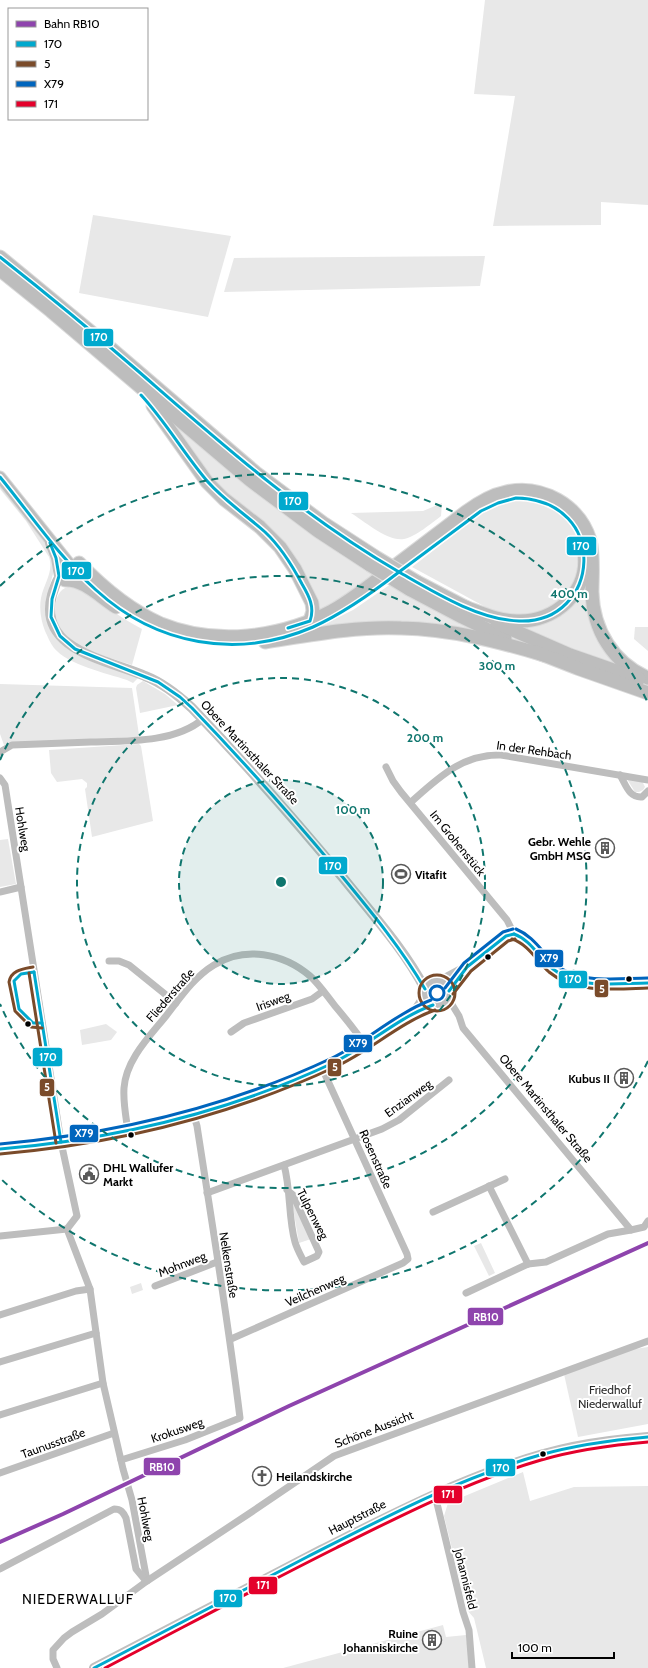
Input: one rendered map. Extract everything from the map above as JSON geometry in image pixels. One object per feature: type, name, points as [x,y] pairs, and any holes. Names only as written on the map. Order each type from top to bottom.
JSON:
[{"type":"highway","points":[[0,257],[108,346],[256,473],[374,562]]},
{"type":"highway","points":[[0,270],[52,311],[250,480],[307,523],[482,627],[584,671],[648,693]]},
{"type":"highway","points":[[124,373],[130,384],[155,408],[164,419],[211,486],[228,503],[268,534],[285,554],[312,603],[313,611],[310,621]]},
{"type":"highway","points":[[76,566],[126,604],[161,624],[213,636],[247,635],[279,630],[310,621],[332,611],[358,594],[479,504],[492,496],[507,492],[531,491],[547,495],[561,502],[573,512],[583,525],[591,547],[593,563],[593,608],[600,632],[619,659],[632,670],[648,678]]},
{"type":"highway","points":[[280,639],[316,626],[348,610],[477,514],[495,504],[516,498],[538,500],[557,508],[572,523],[582,541],[585,555],[584,568],[581,580],[575,592],[558,610],[537,620],[517,622],[462,606]]},
{"type":"highway","points":[[76,566],[112,605]]},
{"type":"highway","points":[[62,578],[81,583],[112,605],[148,626],[187,640],[217,644],[232,644],[352,630],[383,628],[417,629],[478,637],[544,655]]},
{"type":"highway","points":[[413,585],[549,646],[648,682]]},
{"type":"main road","points":[[0,477],[48,537],[76,566]]},
{"type":"main road","points":[[18,499],[34,514],[76,566]]},
{"type":"street","points":[[48,537],[62,578]]},
{"type":"street","name":"Obere Martinsthaler Straße","points":[[76,566],[62,578],[54,591],[51,603],[52,617],[60,636],[66,643],[81,652],[158,682],[180,697],[203,719],[305,832],[356,894],[414,969],[425,992]]},
{"type":"street","points":[[0,752],[12,745],[142,740],[182,731],[190,728],[203,719]]},
{"type":"street","name":"In der Rehbach","points":[[411,802],[450,769],[471,759],[492,754],[648,780]]},
{"type":"street","name":"Im Grohenstück","points":[[386,767],[393,781],[506,920],[514,934]]},
{"type":"street","points":[[620,775],[627,789],[635,796],[642,797],[648,791]]},
{"type":"street","name":"Hohlweg","points":[[2,780],[21,887],[61,1142],[77,1216],[67,1229],[90,1289],[103,1383],[114,1433],[132,1500],[147,1581]]},
{"type":"street","points":[[0,892],[21,887]]},
{"type":"street","points":[[411,1014],[425,992],[428,984],[467,967],[506,936],[514,934],[521,937],[550,966],[564,975],[587,981],[648,983]]},
{"type":"street","name":"Fliederstraße","points":[[128,1131],[124,1105],[124,1087],[134,1057],[176,1003],[198,978],[213,966],[230,958],[250,954],[269,956],[292,964],[311,977],[365,1044]]},
{"type":"street","points":[[109,961],[119,961],[129,965],[176,1003]]},
{"type":"street","points":[[0,1149],[110,1135],[194,1116],[247,1099],[322,1068],[365,1044],[411,1014],[433,1005],[440,1005],[467,967]]},
{"type":"street","name":"Obere Martinsthaler Straße","points":[[414,969],[437,981]]},
{"type":"street","points":[[437,981],[447,985],[449,994]]},
{"type":"street","name":"Irisweg","points":[[231,1032],[244,1023],[312,999],[323,991]]},
{"type":"street","points":[[425,992],[427,1001],[433,1005]]},
{"type":"street","name":"Obere Martinsthaler Straße","points":[[449,994],[463,1028],[632,1230]]},
{"type":"street","name":"Rosenstraße","points":[[322,1068],[355,1138],[408,1259]]},
{"type":"street","name":"Enzianweg","points":[[355,1138],[381,1129],[399,1120],[449,1080]]},
{"type":"street","name":"Nelkenstraße","points":[[194,1116],[197,1126],[230,1338],[240,1418]]},
{"type":"street","points":[[207,1192],[355,1138]]},
{"type":"street","name":"Tulpenweg","points":[[284,1165],[287,1190],[295,1242],[304,1262],[317,1256],[319,1252],[292,1195],[287,1190]]},
{"type":"street","points":[[433,1212],[505,1179]]},
{"type":"street","points":[[489,1186],[528,1264]]},
{"type":"street","points":[[466,1293],[528,1264],[546,1262],[608,1234],[639,1229],[648,1222]]},
{"type":"street","points":[[0,1236],[67,1229]]},
{"type":"street","name":"Veilchenweg","points":[[230,1338],[390,1269],[408,1259]]},
{"type":"street","name":"Mohnweg","points":[[155,1286],[217,1262]]},
{"type":"street","points":[[0,1315],[76,1291],[90,1289]]},
{"type":"street","points":[[0,1362],[96,1333]]},
{"type":"street","name":"Schöne Aussicht","points":[[57,1668],[53,1659],[53,1650],[64,1638],[102,1614],[147,1581],[247,1516],[334,1456],[648,1341]]},
{"type":"street","points":[[0,1415],[103,1383]]},
{"type":"street","name":"Krokusweg","points":[[121,1460],[185,1440],[240,1418]]},
{"type":"street","name":"Taunusstraße","points":[[0,1474],[114,1433]]},
{"type":"street","name":"Hauptstraße","points":[[94,1668],[405,1507],[502,1468],[552,1452],[573,1447],[648,1437]]},
{"type":"street","name":"Johannisfeld","points":[[435,1495],[463,1612],[469,1630],[472,1668]]},
{"type":"street","points":[[0,1569],[114,1509],[118,1509],[122,1511],[126,1518],[136,1569],[147,1581]]},
{"type":"green space","points":[[485,0],[648,0],[648,205],[601,202],[601,225],[493,226],[515,96],[474,94]]},
{"type":"green space","points":[[93,215],[231,236],[208,317],[79,293]]},
{"type":"green space","points":[[485,256],[480,286],[224,292],[234,258]]},
{"type":"green space","points":[[163,412],[379,577],[316,615],[302,575],[211,480]]},
{"type":"green space","points":[[0,482],[42,538],[52,554],[55,567],[49,588],[62,644],[80,656],[140,676],[133,683],[78,664],[60,654],[54,648],[44,627],[40,611],[42,593],[50,568],[49,557],[26,521],[0,489]]},
{"type":"green space","points":[[514,500],[541,504],[553,509],[563,516],[579,537],[582,550],[581,568],[562,604],[519,619],[491,610],[412,567],[482,513]]},
{"type":"green space","points":[[442,503],[441,516],[418,533],[404,539],[398,539],[384,534],[369,526],[351,513],[423,511]]},
{"type":"green space","points":[[586,576],[591,607],[631,670],[565,648],[512,623],[536,623]]},
{"type":"green space","points":[[395,584],[452,616],[483,636],[313,630],[353,610],[388,586]]},
{"type":"green space","points":[[78,585],[109,609],[142,629],[132,665],[80,646],[69,638],[60,628],[56,616],[57,597],[64,589],[70,586]]},
{"type":"green space","points":[[635,627],[648,627],[648,651],[634,639]]},
{"type":"green space","points":[[143,681],[165,694],[178,705],[140,713],[136,688],[137,685]]},
{"type":"green space","points":[[0,684],[132,688],[139,735],[138,737],[10,743],[4,745],[0,734]]},
{"type":"green space","points":[[139,744],[141,746],[153,821],[92,837],[85,789],[87,787],[87,783],[82,779],[57,782],[51,773],[49,750]]},
{"type":"green space","points":[[627,779],[642,781],[645,787],[639,792],[635,792]]},
{"type":"green space","points":[[8,839],[16,884],[0,887],[0,840]]},
{"type":"green space","points":[[106,1024],[117,1032],[111,1040],[82,1045],[80,1030]]},
{"type":"green space","points":[[291,1196],[311,1239],[299,1243]]},
{"type":"green space","points":[[481,1243],[495,1273],[489,1276],[474,1246]]},
{"type":"green space","points":[[141,1283],[143,1290],[132,1294],[130,1287]]},
{"type":"green space","name":"Friedhof Niederwalluf","points":[[648,1347],[648,1424],[578,1437],[564,1374],[635,1349]]},
{"type":"green space","points":[[523,1472],[530,1501],[574,1487],[648,1486],[648,1668],[486,1668],[474,1618],[467,1610],[444,1516],[448,1503]]},
{"type":"green space","points":[[443,1625],[446,1637],[466,1635],[470,1668],[283,1668]]},
{"type":"rail line","name":"RB10","points":[[0,1542],[63,1514],[289,1406],[648,1243]]},
{"type":"transit line","name":"170","points":[[0,257],[121,356],[201,426],[264,478],[329,527],[399,572]]},
{"type":"transit line","name":"170","points":[[141,395],[159,416],[208,482],[228,502],[265,532],[290,563],[305,588],[312,606],[312,611],[310,621],[288,628]]},
{"type":"transit line","name":"170","points":[[0,477],[58,550],[96,590],[119,609],[145,624],[171,635],[198,642],[227,644],[255,643],[284,637],[313,627],[347,609],[399,572]]},
{"type":"transit line","name":"170","points":[[516,498],[547,504],[568,518],[580,539],[584,561],[579,584],[566,603],[546,617],[519,621],[488,616],[457,604],[399,572],[481,511],[498,503],[516,498]]},
{"type":"transit line","name":"170","points":[[50,543],[56,558],[59,576],[52,599],[51,617],[60,636],[75,649],[158,682],[180,697],[192,708],[266,787],[336,869],[394,942],[425,989]]},
{"type":"transit line","name":"X79","points":[[445,988],[464,963],[503,932],[513,929]]},
{"type":"transit line","name":"X79","points":[[516,929],[532,940],[555,964],[565,971],[587,978],[648,978]]},
{"type":"transit line","name":"170","points":[[514,934],[525,940],[548,965],[563,976],[586,983],[648,983]]},
{"type":"transit line","name":"170","points":[[449,991],[467,967],[506,936],[514,934]]},
{"type":"transit line","name":"5","points":[[512,939],[518,941],[528,949],[549,972],[559,979],[571,984],[596,989],[648,988]]},
{"type":"transit line","name":"5","points":[[453,994],[471,971],[508,941],[515,939]]},
{"type":"transit line","name":"5","points":[[33,967],[22,969],[15,973],[12,975],[9,982],[15,1011],[31,1027],[42,1028]]},
{"type":"transit line","name":"170","points":[[34,972],[61,1142]]},
{"type":"transit line","name":"170","points":[[34,972],[21,974],[14,981],[19,1009],[33,1023],[42,1023]]},
{"type":"transit line","name":"5","points":[[29,973],[56,1143]]},
{"type":"transit line","name":"5","points":[[437,975],[447,978],[452,983],[455,993],[452,1003],[447,1008],[437,1011],[427,1008],[422,1003],[419,993],[422,983],[427,978],[437,975]]},
{"type":"transit line","name":"X79","points":[[437,986],[442,988],[444,993],[442,998],[437,1000],[432,998],[430,993],[432,988],[437,986]]},
{"type":"transit line","name":"X79","points":[[0,1144],[85,1133],[128,1125],[170,1116],[252,1091],[332,1058],[357,1044],[393,1020],[431,1000]]},
{"type":"transit line","name":"170","points":[[0,1149],[86,1138],[171,1121],[253,1096],[333,1063],[358,1049],[407,1017],[433,1005]]},
{"type":"transit line","name":"5","points":[[0,1154],[87,1143],[129,1135],[172,1125],[255,1100],[335,1067],[409,1022],[435,1010]]},
{"type":"transit line","name":"170","points":[[94,1668],[392,1514],[450,1487],[510,1464],[554,1451],[594,1443],[648,1437]]},
{"type":"transit line","name":"171","points":[[105,1668],[336,1548],[462,1488],[514,1468],[554,1456],[594,1448],[648,1442]]},
{"type":"place","name":"Gebr. Wehle GmbH MSG","points":[[605,848]]},
{"type":"place","name":"Vitafit","points":[[401,874]]},
{"type":"place","name":"Kubus II","points":[[624,1078]]},
{"type":"place","name":"DHL Wallufer Markt","points":[[89,1174]]},
{"type":"place","name":"Heilandskirche","points":[[262,1476]]},
{"type":"place","name":"Ruine Johanniskirche","points":[[432,1640]]},
{"type":"district","name":"NIEDERWALLUF","points":[[78,1599]]}]
